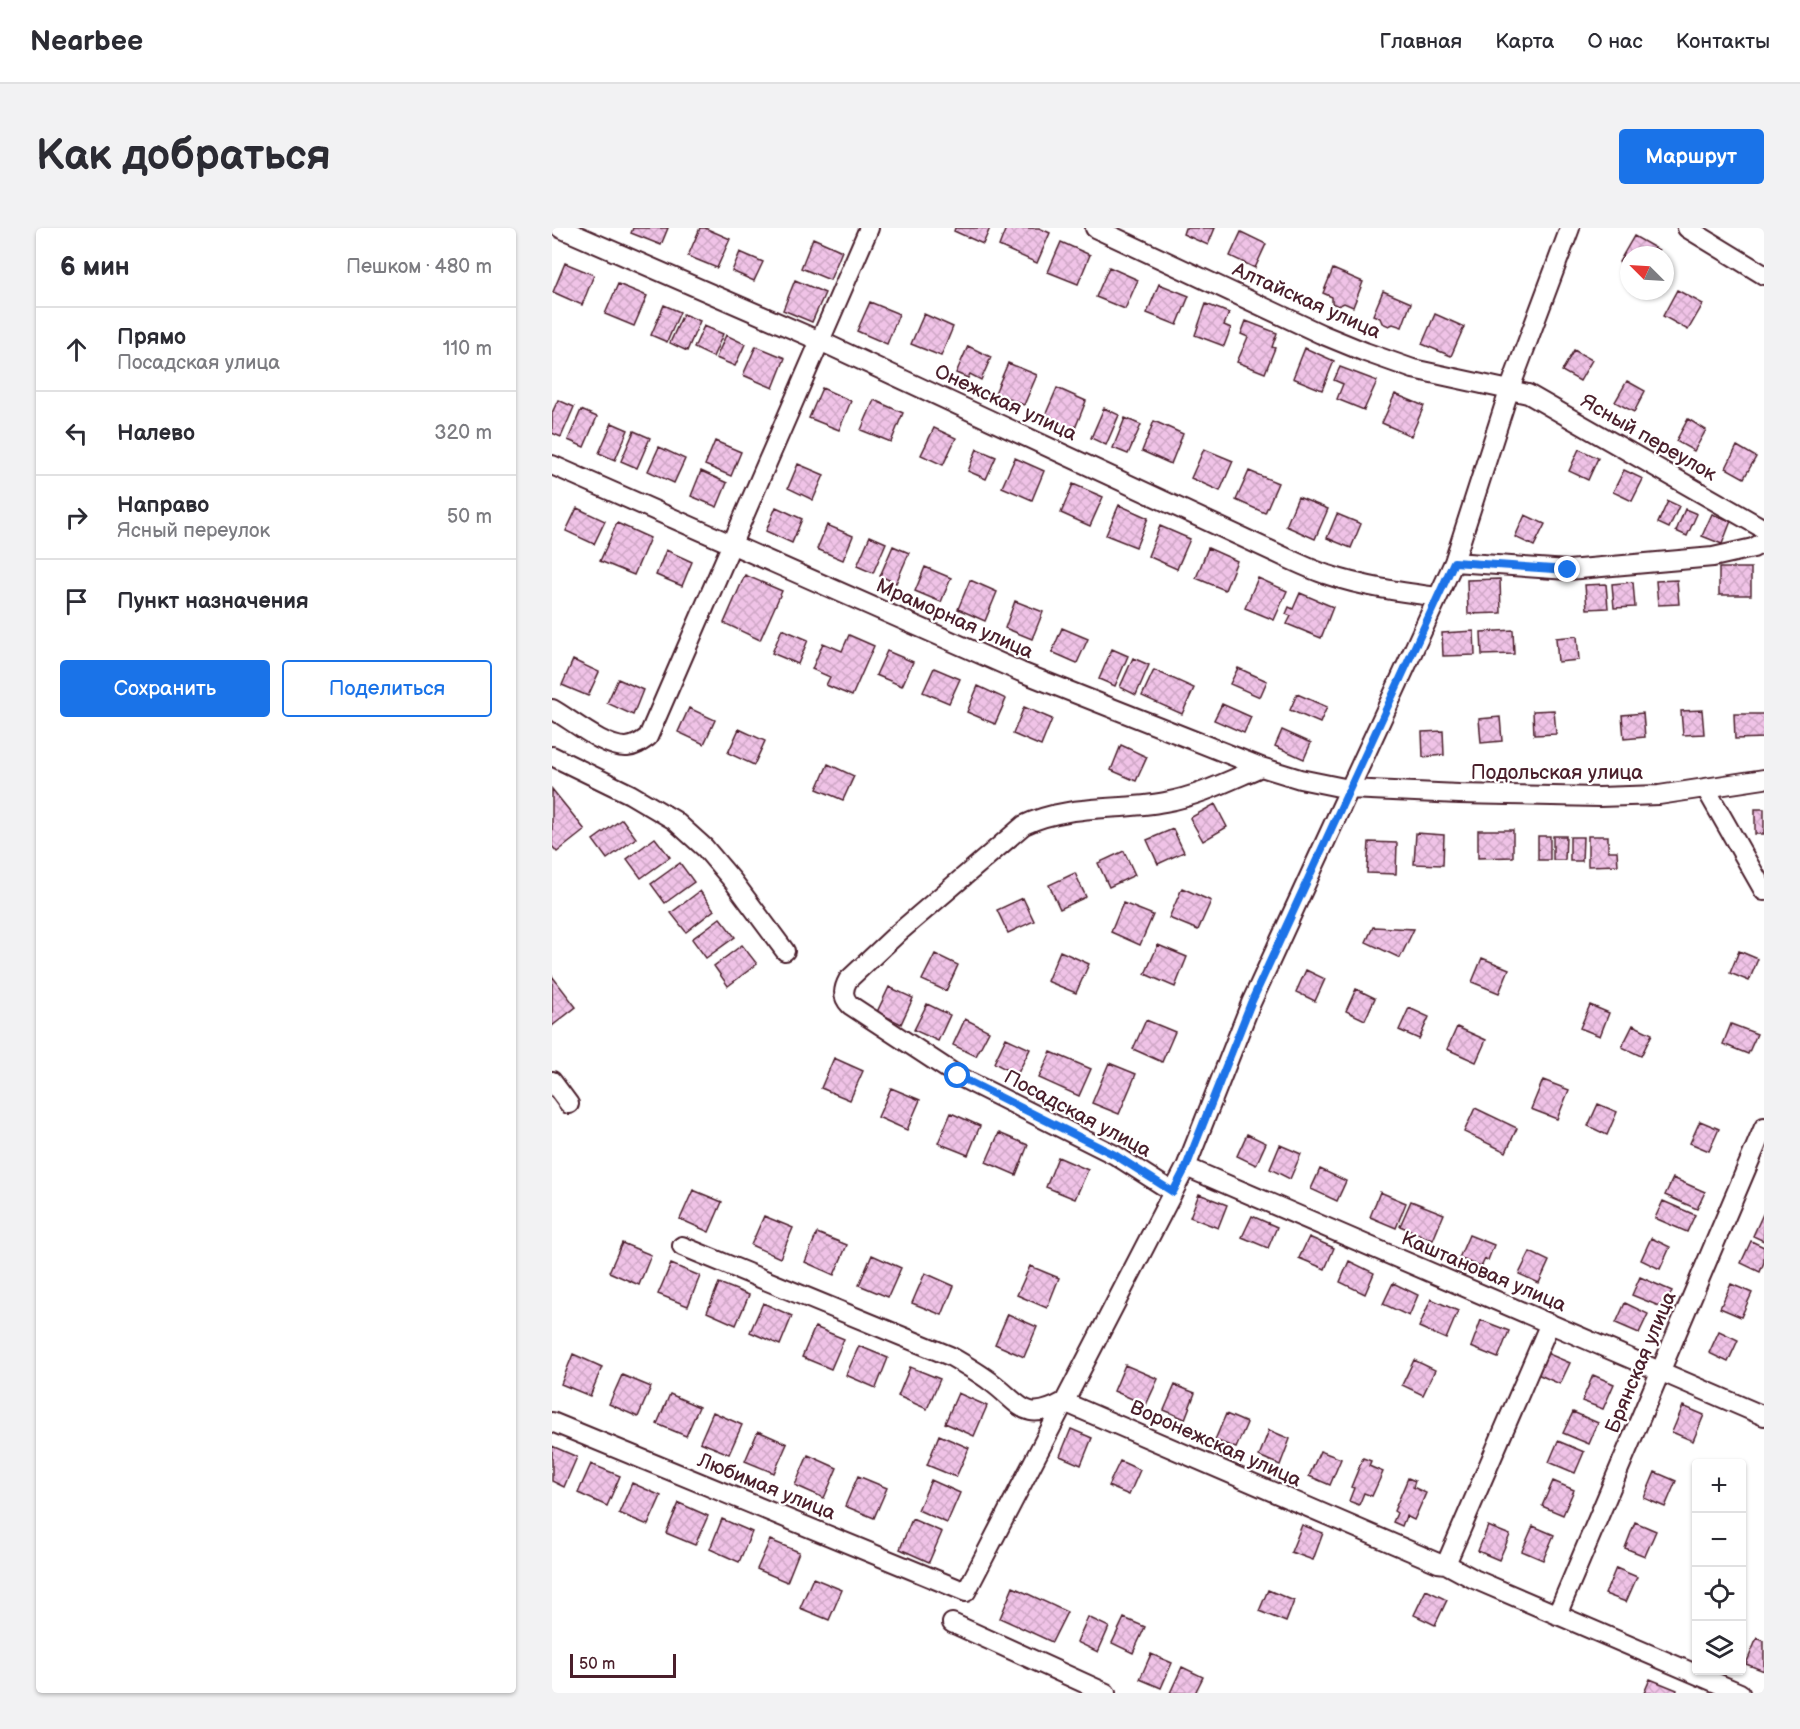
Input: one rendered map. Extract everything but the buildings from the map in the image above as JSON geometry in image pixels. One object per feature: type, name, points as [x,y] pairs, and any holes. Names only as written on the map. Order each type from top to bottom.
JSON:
[{"type":"street","name":"Онежская улица","points":[[560,228],[820,340],[1289,560],[1355,583],[1438,597]]},
{"type":"street","points":[[552,710],[612,744],[626,747],[637,745],[648,737],[869,228]]},
{"type":"street","name":"Алтайская улица","points":[[1095,228],[1365,352],[1413,369],[1509,391]]},
{"type":"street","points":[[682,1246],[950,1356],[993,1383],[1008,1398],[1030,1412],[1042,1412],[1064,1402],[1186,1167],[1251,1003],[1454,562],[1509,391],[1570,228]]},
{"type":"street","points":[[1687,228],[1764,275]]},
{"type":"street","name":"Ясный переулок","points":[[1509,391],[1528,394],[1764,529]]},
{"type":"street","name":"Мраморная улица","points":[[552,465],[1022,672],[1261,767],[1300,779],[1349,789]]},
{"type":"street","points":[[1454,562],[1568,570],[1713,557],[1753,548],[1764,542]]},
{"type":"street","points":[[552,756],[630,794],[674,820],[705,848],[733,881],[784,951]]},
{"type":"street","name":"Посадская улица","points":[[1173,1192],[1115,1155],[958,1076],[850,1005],[845,1000],[844,994],[848,980],[898,933],[1024,825],[1040,817],[1064,812],[1167,802],[1211,789],[1261,767]]},
{"type":"street","name":"Подольская улица","points":[[1349,789],[1599,797],[1659,795],[1764,779]]},
{"type":"street","points":[[1706,789],[1764,891]]},
{"type":"street","points":[[552,1081],[569,1104]]},
{"type":"street","name":"Брянская улица","points":[[1557,1615],[1764,1127]]},
{"type":"street","name":"Каштановая улица","points":[[1186,1167],[1764,1416]]},
{"type":"street","points":[[1446,1564],[1550,1323]]},
{"type":"street","name":"Воронежская улица","points":[[1064,1402],[1340,1522],[1438,1563],[1446,1564],[1474,1580],[1740,1693]]},
{"type":"street","name":"Любимая улица","points":[[552,1422],[966,1592],[1064,1402]]},
{"type":"street","points":[[951,1623],[1106,1693]]},
{"type":"route","points":[[958,1076],[1115,1155],[1173,1192],[1186,1167],[1251,1003],[1454,562],[1568,570]]}]
